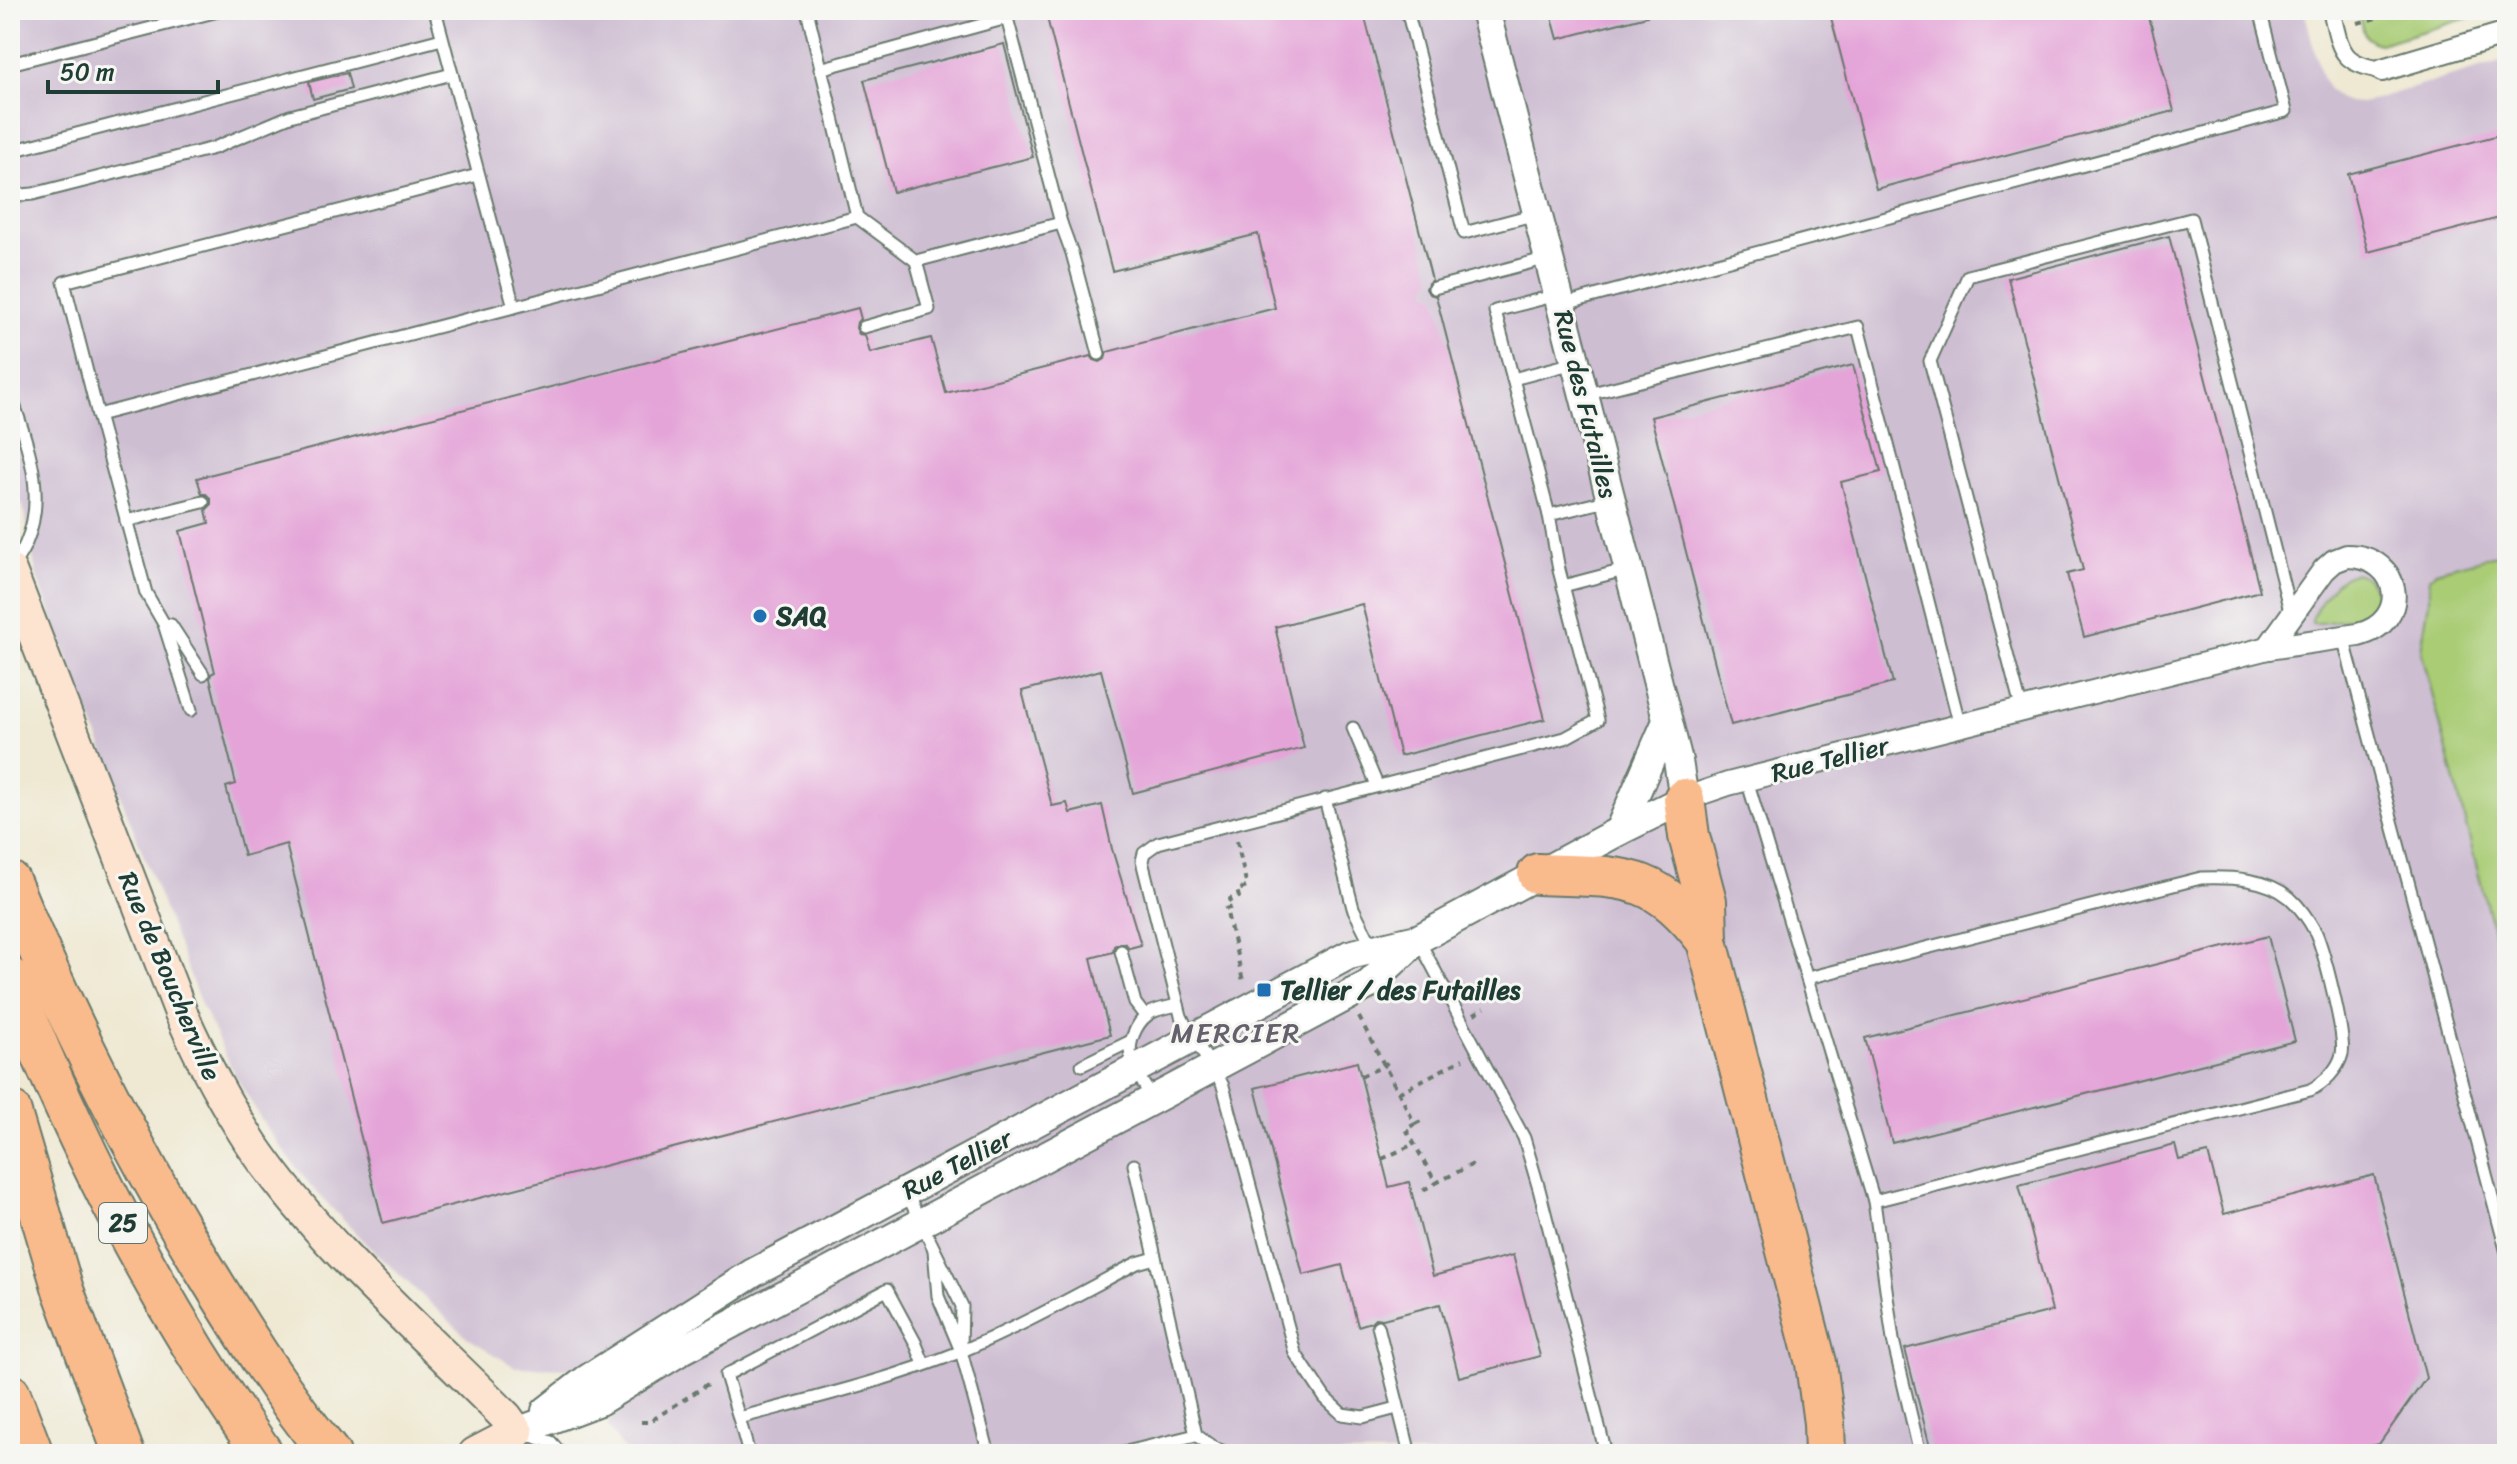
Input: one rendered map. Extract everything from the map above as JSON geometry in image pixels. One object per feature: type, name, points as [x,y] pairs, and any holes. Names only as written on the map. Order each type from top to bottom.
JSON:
[{"type":"highway","points":[[1684,799],[1689,836],[1706,901],[1707,941],[1809,1333],[1822,1395],[1825,1454]]},
{"type":"highway","points":[[1538,874],[1616,877],[1642,884],[1680,909],[1707,941]]},
{"type":"highway","points":[[10,882],[78,1040],[164,1201],[257,1356],[330,1454]]},
{"type":"highway","name":"25","points":[[10,978],[36,1044],[127,1232],[182,1329],[263,1454]]},
{"type":"highway","points":[[10,1110],[63,1290],[124,1454]]},
{"type":"highway","points":[[10,1394],[33,1454]]},
{"type":"main road","name":"Rue de Boucherville","points":[[10,571],[181,1013],[224,1100],[269,1167],[312,1219],[363,1275],[506,1417],[517,1432]]},
{"type":"main road","name":"Rue Tellier","points":[[475,1454],[517,1432]]},
{"type":"street","name":"Rue des Futailles","points":[[1485,10],[1678,761],[1684,799]]},
{"type":"street","points":[[2331,10],[2340,47],[2347,59],[2362,67],[2382,70],[2507,33]]},
{"type":"street","name":"Rue Tellier","points":[[517,1432],[586,1380],[753,1273],[906,1192],[1133,1055],[1192,1039],[1349,955],[1379,960],[1684,799],[1747,780],[2268,648],[2370,632],[2380,626],[2393,605],[2394,593],[2384,569],[2374,560],[2360,556],[2347,556],[2334,561],[2324,570],[2268,648]]},
{"type":"street","points":[[1619,831],[1667,721]]},
{"type":"street","name":"Rue Tellier","points":[[517,1432],[599,1401],[669,1357],[1368,985],[1379,960]]},
{"type":"lane","points":[[10,64],[222,10]]},
{"type":"lane","points":[[435,10],[514,307]]},
{"type":"lane","points":[[807,10],[857,217],[916,261],[929,309],[864,327]]},
{"type":"lane","points":[[1407,10],[1464,233],[1537,214]]},
{"type":"lane","points":[[1397,1408],[1363,1417],[1342,1414],[1330,1406],[1295,1353],[1223,1086],[1192,1039],[1178,1005],[1145,880],[1144,853],[1158,843],[1565,738],[1598,720],[1563,586],[1549,515],[1495,311],[1559,300],[2286,111],[2260,10]]},
{"type":"lane","points":[[820,69],[1007,18],[1099,354]]},
{"type":"lane","points":[[10,156],[19,149],[442,39]]},
{"type":"lane","points":[[10,196],[33,194],[214,148],[290,116],[452,74]]},
{"type":"lane","points":[[191,710],[164,624],[146,593],[64,282],[478,175]]},
{"type":"lane","points":[[98,415],[857,217]]},
{"type":"lane","points":[[2022,711],[1930,361],[1968,276],[2191,219],[2291,616]]},
{"type":"lane","points":[[916,261],[1061,223]]},
{"type":"lane","points":[[1434,288],[1548,258]]},
{"type":"lane","points":[[1583,395],[1858,327],[1960,726]]},
{"type":"lane","points":[[1513,379],[1575,363]]},
{"type":"lane","points":[[10,392],[34,474],[37,503],[26,544],[10,571]]},
{"type":"lane","points":[[1549,515],[1610,500]]},
{"type":"lane","points":[[126,521],[203,502]]},
{"type":"lane","points":[[1563,586],[1628,569]]},
{"type":"lane","points":[[164,624],[171,625],[203,674]]},
{"type":"lane","points":[[2343,637],[2507,1253]]},
{"type":"lane","points":[[1353,728],[1377,785]]},
{"type":"lane","points":[[1747,780],[1874,1201],[1893,1340],[1920,1454]]},
{"type":"lane","points":[[1325,799],[1353,908],[1379,960]]},
{"type":"lane","points":[[1808,978],[2201,878],[2248,880],[2270,888],[2290,898],[2316,934],[2342,1033],[2342,1054],[2334,1071],[2321,1084],[2310,1090],[1874,1201]]},
{"type":"lane","points":[[1418,939],[1524,1138],[1606,1454]]},
{"type":"lane","points":[[1121,951],[1135,1003],[1145,1016]]},
{"type":"lane","points":[[1154,1100],[1133,1055],[1145,1016],[1154,1010],[1178,1005]]},
{"type":"lane","points":[[1082,1065],[1133,1055]]},
{"type":"lane","points":[[1134,1165],[1196,1435],[1214,1448],[1230,1454]]},
{"type":"lane","points":[[906,1192],[962,1306],[961,1351]]},
{"type":"lane","points":[[934,1250],[938,1296],[961,1351],[989,1454]]},
{"type":"lane","points":[[739,1418],[867,1383],[961,1351],[1015,1327],[1137,1263],[1155,1258]]},
{"type":"lane","points":[[749,1454],[726,1375],[887,1290],[924,1364]]},
{"type":"lane","points":[[1378,1326],[1410,1454]]},
{"type":"lane","points":[[517,1432],[551,1442],[561,1454]]},
{"type":"lane","points":[[1118,1454],[1196,1435]]},
{"type":"path","points":[[2358,23],[2405,10]]},
{"type":"path","points":[[1242,861],[1247,887],[1237,890],[1239,897],[1230,899],[1233,907],[1226,909],[1242,981],[1247,989]]},
{"type":"path","points":[[1352,1005],[1415,1124]]},
{"type":"path","points":[[1361,1076],[1384,1066],[1391,1058]]},
{"type":"path","points":[[1398,1093],[1463,1059]]},
{"type":"path","points":[[1423,1120],[1406,1129],[1436,1183]]},
{"type":"path","points":[[1382,1159],[1414,1144]]},
{"type":"path","points":[[1423,1190],[1473,1164]]},
{"type":"path","points":[[641,1422],[649,1422],[696,1389],[726,1375]]},
{"type":"shaded area","points":[[10,10],[2304,10],[2321,75],[2338,98],[2348,102],[2362,103],[2507,60],[2507,1445],[2484,1454],[627,1454],[608,1427],[609,1413],[575,1366],[515,1367],[468,1338],[365,1243],[311,1186],[267,1129],[235,1075],[200,1002],[37,578],[23,507],[10,478]]},
{"type":"green space","points":[[2358,10],[2495,10],[2380,44],[2366,36]]},
{"type":"green space","points":[[2507,552],[2507,985],[2421,650],[2429,601],[2429,578],[2436,571]]},
{"type":"green space","points":[[2355,573],[2366,578],[2374,588],[2375,600],[2368,611],[2341,620],[2312,623],[2312,617],[2330,590],[2341,579]]},
{"type":"building","name":"SAQ","points":[[1045,10],[1363,10],[1432,280],[1426,289],[1436,296],[1545,719],[1400,756],[1362,604],[1275,627],[1304,748],[1133,793],[1101,670],[1022,691],[1052,806],[1067,803],[1070,813],[1102,805],[1141,945],[1129,948],[1120,943],[1114,946],[1113,952],[1091,958],[1110,1035],[383,1223],[286,844],[244,856],[226,787],[236,784],[210,678],[215,672],[180,531],[209,523],[206,510],[211,505],[211,499],[202,494],[197,478],[858,308],[861,319],[856,328],[859,334],[865,335],[870,353],[931,338],[946,393],[1091,356],[1100,362],[1107,352],[1275,308],[1258,234],[1112,271]]},
{"type":"building","points":[[1550,10],[1646,10],[1647,16],[1558,39]]},
{"type":"building","points":[[1829,10],[2147,10],[2174,111],[1876,189]]},
{"type":"building","points":[[1004,44],[1033,157],[893,192],[864,80]]},
{"type":"building","points":[[347,73],[351,89],[313,99],[309,82]]},
{"type":"building","points":[[2507,133],[2507,216],[2368,252],[2348,174]]},
{"type":"building","points":[[2169,236],[2260,591],[2084,637],[2067,574],[2083,570],[2008,278]]},
{"type":"building","points":[[1853,365],[1881,472],[1841,482],[1893,683],[1731,725],[1651,417]]},
{"type":"building","points":[[2268,936],[2295,1041],[1892,1143],[1865,1038]]},
{"type":"building","points":[[1357,1062],[1389,1187],[1409,1182],[1433,1276],[1513,1255],[1540,1356],[1459,1377],[1440,1304],[1383,1319],[1375,1318],[1358,1326],[1342,1265],[1303,1275],[1255,1088]]},
{"type":"building","points":[[2175,1145],[2179,1160],[2208,1153],[2224,1214],[2374,1175],[2426,1378],[2379,1444],[2340,1454],[1932,1454],[1905,1349],[2052,1311],[2019,1185]]},
{"type":"place","name":"SAQ","points":[[760,616]]},
{"type":"place","name":"Tellier / des Futailles","points":[[1264,990]]},
{"type":"district","name":"MERCIER","points":[[1236,1032]]}]
